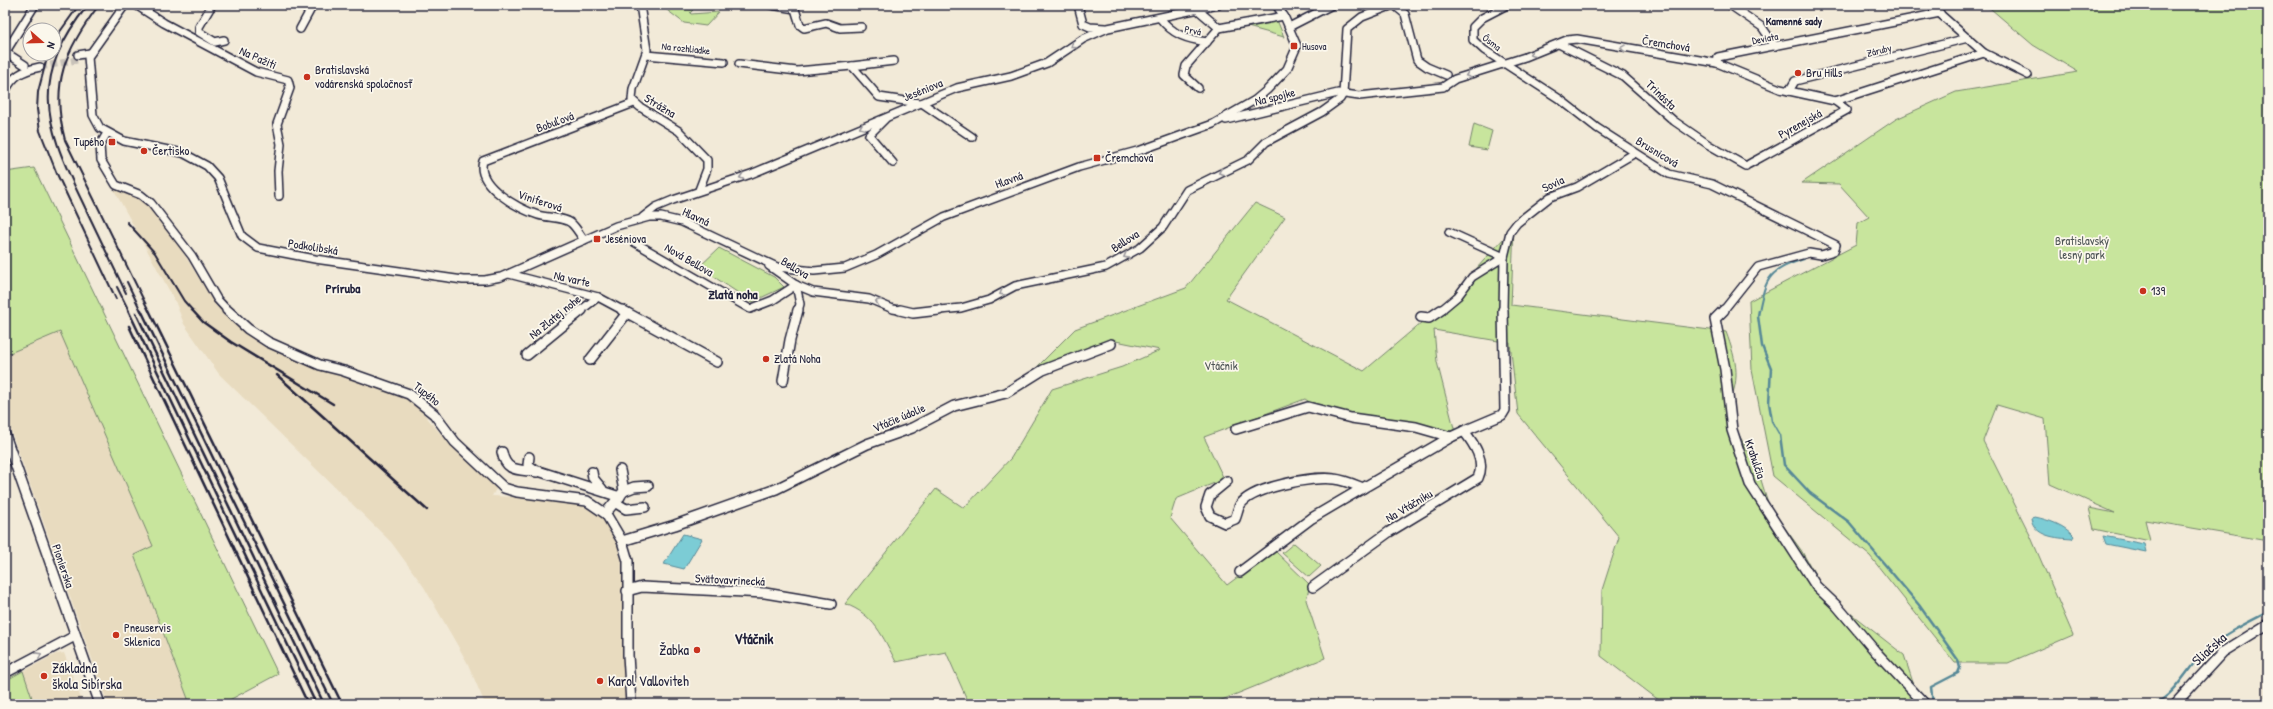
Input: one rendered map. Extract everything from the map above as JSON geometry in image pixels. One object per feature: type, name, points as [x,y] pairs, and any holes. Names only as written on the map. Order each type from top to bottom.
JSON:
[{"type":"street","points":[[25,68],[5,52],[35,5]]},
{"type":"street","points":[[78,58],[89,55],[125,5]]},
{"type":"street","name":"Na Pažiti","points":[[136,5],[164,23],[256,72],[274,78],[288,80],[290,88],[277,124],[281,144],[278,171],[278,196]]},
{"type":"street","points":[[212,5],[199,27],[199,32],[215,42],[224,40]]},
{"type":"street","points":[[300,29],[313,5]]},
{"type":"street","name":"Strážna","points":[[640,5],[647,45],[646,55],[632,93],[634,103],[676,128],[707,160],[708,168],[699,184],[698,190]]},
{"type":"street","points":[[773,5],[795,9],[800,25],[804,28],[826,23],[840,28],[861,27]]},
{"type":"street","points":[[1078,5],[1083,24],[1090,27],[1108,28]]},
{"type":"street","name":"Jeséniova","points":[[643,217],[656,207],[698,190],[751,174],[958,88],[1011,76],[1048,63],[1083,39],[1108,28],[1218,5]]},
{"type":"street","name":"Hlavná","points":[[643,217],[661,217],[682,222],[766,263],[789,269],[814,272],[845,268],[876,255],[944,217],[1079,167],[1141,150],[1213,124],[1255,100],[1287,69],[1297,46],[1284,16],[1276,5]]},
{"type":"street","points":[[1289,27],[1332,5]]},
{"type":"street","points":[[1343,94],[1347,28],[1353,21],[1373,11],[1393,5],[1405,14],[1417,60],[1427,67],[1446,75]]},
{"type":"street","name":"Ôsma","points":[[1505,63],[1476,44],[1472,34],[1477,23],[1507,5]]},
{"type":"street","points":[[1730,5],[1761,25],[1770,35],[1775,46]]},
{"type":"street","points":[[1930,5],[1984,53],[2028,74]]},
{"type":"street","points":[[1198,10],[1219,28]]},
{"type":"street","name":"Deviata","points":[[1717,63],[1718,57],[1940,13]]},
{"type":"street","points":[[1198,88],[1184,75],[1186,66],[1219,28],[1284,16]]},
{"type":"street","name":"Prvá","points":[[1160,18],[1170,32],[1178,37],[1207,42]]},
{"type":"street","name":"Záruby","points":[[1789,91],[1795,81],[1968,38]]},
{"type":"street","name":"Čremchová","points":[[1343,94],[1359,96],[1443,87],[1455,79],[1577,39],[1609,46],[1717,63],[1755,80],[1789,91],[1835,101]]},
{"type":"street","name":"Trinásta","points":[[1559,44],[1623,76],[1674,121],[1709,145],[1748,165]]},
{"type":"street","points":[[1835,101],[1984,53]]},
{"type":"street","name":"Podkolibská","points":[[89,55],[93,115],[100,128],[124,141],[183,153],[207,166],[218,178],[242,236],[258,248],[308,258],[463,280],[485,280],[509,274],[584,240],[643,217]]},
{"type":"street","name":"Na rozhliadke","points":[[646,55],[724,62]]},
{"type":"street","points":[[739,64],[797,71],[894,61]]},
{"type":"street","name":"Brusnicová","points":[[1505,63],[1561,100],[1597,128],[1672,176],[1712,184],[1834,242]]},
{"type":"street","points":[[5,92],[11,79],[25,68],[41,65]]},
{"type":"street","points":[[852,66],[879,97],[921,103],[972,137]]},
{"type":"street","name":"Na spojke","points":[[1213,124],[1338,92],[1343,94]]},
{"type":"street","name":"Bellova","points":[[766,263],[796,285],[813,292],[869,299],[893,309],[913,313],[953,309],[989,300],[1015,286],[1106,267],[1140,248],[1163,227],[1187,190],[1214,175],[1248,160],[1266,142],[1322,112],[1340,99],[1343,94]]},
{"type":"street","points":[[899,100],[904,106],[901,111]]},
{"type":"street","name":"Pyrenejská","points":[[1748,165],[1847,110],[1835,101]]},
{"type":"street","name":"Bobuľová","points":[[483,161],[634,103]]},
{"type":"street","points":[[890,116],[869,135],[893,163]]},
{"type":"street","name":"Tupého","points":[[107,133],[100,145],[100,160],[116,185],[141,195],[151,203],[192,256],[217,299],[228,311],[248,328],[268,342],[320,365],[344,370],[409,394],[434,414],[455,442],[504,488],[517,492],[587,501],[606,514],[623,545],[628,561],[628,655],[631,704]]},
{"type":"street","name":"Sovia","points":[[1464,431],[1502,415],[1505,410],[1503,345],[1504,257],[1510,232],[1522,219],[1550,197],[1577,187],[1635,153]]},
{"type":"street","name":"Viniferová","points":[[483,161],[483,169],[490,185],[505,200],[538,215],[570,222],[584,240]]},
{"type":"street","points":[[1449,232],[1504,257]]},
{"type":"street","name":"Nová Bellova","points":[[634,242],[750,309],[773,300],[796,285]]},
{"type":"street","name":"Krahulčia","points":[[1834,242],[1836,248],[1829,254],[1809,253],[1758,267],[1730,304],[1715,319],[1725,369],[1732,430],[1750,484],[1816,586],[1829,596],[1868,643],[1911,686],[1925,704]]},
{"type":"street","points":[[1421,318],[1429,318],[1436,314],[1462,292],[1472,277],[1504,257]]},
{"type":"street","name":"Na varte","points":[[509,274],[598,297],[717,362]]},
{"type":"street","points":[[783,381],[800,304],[796,285]]},
{"type":"street","name":"Na Zlatej nohe","points":[[527,356],[598,297]]},
{"type":"street","points":[[590,360],[627,313]]},
{"type":"street","name":"Vtáčie údolie","points":[[623,545],[696,516],[776,489],[867,444],[912,428],[954,406],[1006,393],[1043,370],[1111,344]]},
{"type":"street","points":[[1236,429],[1308,406],[1351,418],[1416,427],[1451,437]]},
{"type":"street","points":[[1240,572],[1312,518],[1451,437],[1464,431]]},
{"type":"street","name":"Na Vtáčniku","points":[[1313,588],[1389,532],[1478,478],[1481,469],[1476,450],[1464,431]]},
{"type":"street","name":"Pionierska","points":[[5,437],[100,704]]},
{"type":"street","points":[[502,452],[504,463],[510,468],[538,472],[602,488]]},
{"type":"street","points":[[529,457],[528,465],[538,472]]},
{"type":"street","points":[[617,500],[620,470]]},
{"type":"street","points":[[592,472],[593,478],[602,488],[626,509],[645,507]]},
{"type":"street","points":[[1227,481],[1209,497],[1206,504],[1207,510],[1212,519],[1227,524],[1235,519],[1240,505],[1248,498],[1306,478],[1346,481],[1363,488]]},
{"type":"street","points":[[617,500],[634,487],[648,486]]},
{"type":"street","name":"Svätovavrinecká","points":[[627,592],[642,587],[765,593],[831,604]]},
{"type":"street","name":"Sliačska","points":[[2175,704],[2209,665],[2223,652],[2268,624]]},
{"type":"street","points":[[5,673],[75,636]]},
{"type":"shaded area","points":[[114,190],[135,196],[147,204],[179,246],[216,306],[230,317],[324,370],[357,379],[403,395],[413,401],[439,432],[497,487],[492,496],[556,499],[583,503],[599,514],[617,540],[622,554],[627,704],[485,704],[467,662],[424,587],[391,542],[219,374],[184,324],[175,301]]},
{"type":"shaded area","points":[[60,331],[153,546],[134,556],[190,704],[108,704],[5,414],[5,355]]},
{"type":"shaded area","name":"Základná škola Sibírska","points":[[64,653],[83,704],[5,704],[5,681],[56,654]]},
{"type":"green space","points":[[664,5],[679,5],[679,8],[693,10],[690,13],[691,14],[719,12],[706,26],[684,23],[663,7]]},
{"type":"green space","name":"Bratislavský lesný park","points":[[1983,5],[2268,5],[2268,541],[2145,520],[2150,541],[2094,529],[2089,508],[2115,513],[2050,484],[2045,419],[1997,405],[1983,441],[2030,535],[2073,635],[2008,663],[1955,663],[1870,556],[1773,476],[1752,370],[1749,301],[1856,245],[1858,223],[1869,217],[1839,184],[1802,183],[1896,119],[1956,92],[2078,72],[2033,45],[1991,9]]},
{"type":"green space","points":[[1277,20],[1284,37],[1244,26]]},
{"type":"green space","points":[[1474,124],[1492,131],[1487,150],[1469,147]]},
{"type":"green space","points":[[34,168],[278,674],[222,704],[190,704],[134,555],[153,546],[60,332],[5,355],[5,172]]},
{"type":"green space","points":[[1255,203],[1285,217],[1226,299],[1364,371],[1448,300],[1514,227],[1511,305],[1726,332],[1735,362],[1736,380],[1734,390],[1725,410],[1757,467],[1769,506],[1801,550],[1827,595],[1904,655],[1920,704],[1659,704],[1660,701],[1601,656],[1602,590],[1619,537],[1518,414],[1510,343],[1434,330],[1437,362],[1455,432],[1320,409],[1305,399],[1204,437],[1224,479],[1176,499],[1170,518],[1227,585],[1274,550],[1310,585],[1306,600],[1325,658],[1212,704],[969,704],[946,652],[896,662],[882,635],[870,620],[855,608],[845,604],[936,489],[964,508],[1011,458],[1052,389],[1122,367],[1160,350],[1111,340],[1037,367],[1075,329],[1186,288]]},
{"type":"green space","points":[[719,248],[774,277],[784,287],[752,302],[699,267]]},
{"type":"green space","points":[[1294,543],[1321,566],[1309,577],[1282,553]]},
{"type":"green space","points":[[23,671],[34,704],[5,704],[5,681]]},
{"type":"water","points":[[2035,517],[2056,524],[2066,529],[2074,536],[2072,539],[2060,538],[2041,533],[2033,524],[2031,518]]},
{"type":"water","points":[[683,534],[702,539],[684,569],[664,564]]},
{"type":"water","points":[[2103,536],[2144,544],[2146,552],[2106,544]]},
{"type":"waterway","points":[[1759,311],[1764,290],[1771,276],[1784,267],[1804,259]]},
{"type":"waterway","points":[[1759,310],[1758,316],[1762,346],[1771,368],[1769,403],[1772,421],[1780,435],[1784,465],[1810,493],[1849,522],[1919,605],[1958,660],[1960,668],[1958,673],[1931,687],[1933,704]]},
{"type":"waterway","points":[[2155,704],[2175,688],[2208,648],[2233,631],[2268,612]]},
{"type":"tunnel","points":[[40,67],[77,60]]},
{"type":"railway","points":[[62,29],[79,5]]},
{"type":"railway","points":[[88,5],[70,31],[58,54],[51,77],[49,99],[51,122],[67,170],[126,293]]},
{"type":"railway","points":[[99,5],[77,37],[64,68],[60,85],[59,102],[61,120],[65,140],[149,311]]},
{"type":"railway","points":[[46,62],[38,92],[37,109],[40,131],[57,174],[116,299]]},
{"type":"railway","points":[[127,222],[155,253],[184,301],[193,311]]},
{"type":"railway","points":[[127,282],[141,311]]},
{"type":"railway","points":[[117,287],[129,311]]},
{"type":"railway","points":[[128,310],[316,704]]},
{"type":"railway","points":[[141,310],[333,704]]},
{"type":"railway","points":[[149,310],[342,704]]},
{"type":"railway","points":[[192,310],[203,322],[231,342],[333,404]]},
{"type":"railway","points":[[136,313],[324,704]]},
{"type":"railway","points":[[129,326],[308,704]]},
{"type":"railway","points":[[277,375],[427,510]]},
{"type":"place","name":"Husova","points":[[1294,46]]},
{"type":"place","name":"Bru Hills","points":[[1798,73]]},
{"type":"place","name":"Bratislavská vodárenská spoločnosť","points":[[307,77]]},
{"type":"place","name":"Tupého","points":[[112,142]]},
{"type":"place","name":"Čertisko","points":[[144,151]]},
{"type":"place","name":"Čremchová","points":[[1097,158]]},
{"type":"place","name":"Jeséniova","points":[[597,239]]},
{"type":"place","name":"139","points":[[2143,291]]},
{"type":"place","name":"Zlatá Noha","points":[[766,359]]},
{"type":"place","name":"Pneuservis Sklenica","points":[[116,635]]},
{"type":"place","name":"Žabka","points":[[697,650]]},
{"type":"place","name":"Základná škola Sibírska","points":[[44,676]]},
{"type":"place","name":"Karol Valloviteh","points":[[600,681]]},
{"type":"district","name":"Kamenné sady","points":[[1794,21]]},
{"type":"district","name":"Príruba","points":[[343,288]]},
{"type":"district","name":"Zlatá noha","points":[[733,294]]},
{"type":"district","name":"Vtáčnik","points":[[754,639]]}]
